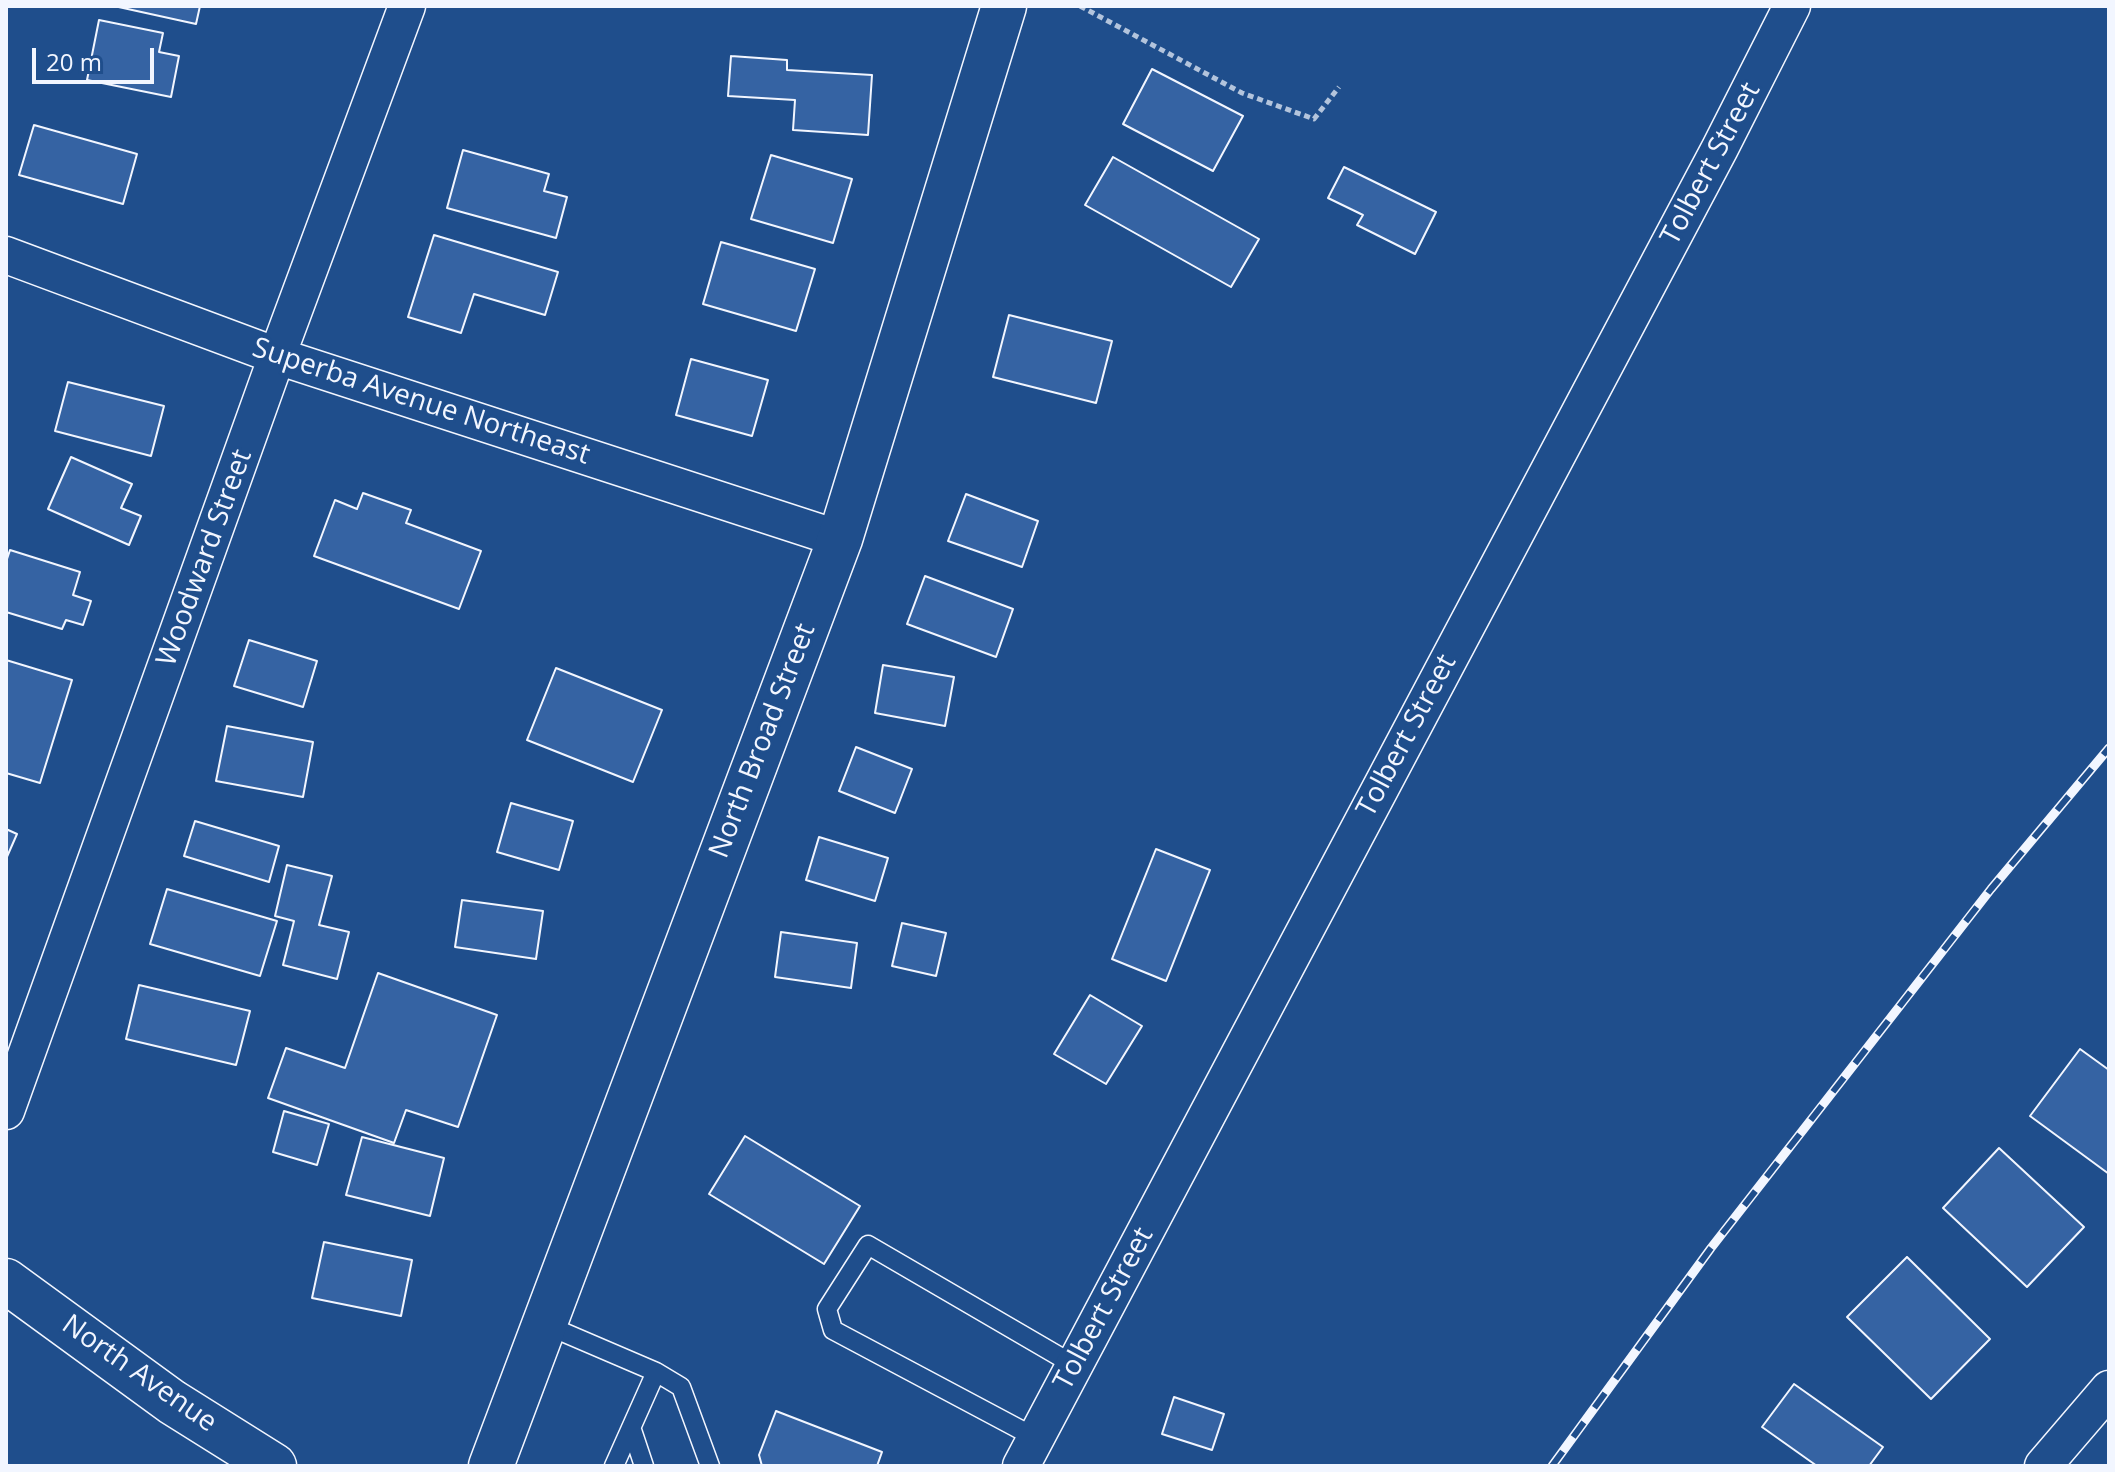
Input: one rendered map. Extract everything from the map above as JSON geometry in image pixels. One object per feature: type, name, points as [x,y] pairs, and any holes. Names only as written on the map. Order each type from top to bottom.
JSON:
[{"type":"main road","name":"North Broad Street","points":[[491,1466],[840,539],[1004,6]]},
{"type":"main road","name":"North Avenue","points":[[6,1281],[172,1402],[274,1466]]},
{"type":"street","name":"Woodward Street","points":[[6,1111],[277,356],[407,6]]},
{"type":"street","name":"Tolbert Street","points":[[1028,1452],[1792,6]]},
{"type":"street","name":"Superba Avenue Northeast","points":[[6,255],[277,356],[840,539]]},
{"type":"street","points":[[2043,1466],[2109,1389]]},
{"type":"lane","points":[[1028,1452],[833,1330],[827,1309],[868,1245],[1074,1365]]},
{"type":"lane","points":[[544,1324],[656,1372],[681,1387],[710,1466]]},
{"type":"lane","points":[[614,1466],[656,1372]]},
{"type":"lane","points":[[632,1430],[644,1466]]},
{"type":"path","points":[[1080,6],[1242,93],[1314,119],[1339,87]]},
{"type":"building","points":[[114,6],[200,6],[196,24]]},
{"type":"building","points":[[99,20],[163,33],[159,52],[179,56],[171,97],[87,80]]},
{"type":"building","points":[[731,56],[787,60],[787,70],[872,75],[868,135],[793,130],[795,100],[728,96]]},
{"type":"building","points":[[1152,69],[1243,116],[1213,171],[1123,124]]},
{"type":"building","points":[[34,125],[137,154],[123,204],[19,175]]},
{"type":"building","points":[[463,150],[549,174],[544,191],[567,197],[556,238],[447,208]]},
{"type":"building","points":[[771,155],[852,179],[833,243],[751,219]]},
{"type":"building","points":[[1113,157],[1259,239],[1231,287],[1085,205]]},
{"type":"building","points":[[1344,167],[1436,212],[1415,254],[1357,225],[1363,215],[1328,198]]},
{"type":"building","points":[[434,235],[558,272],[545,315],[474,294],[461,333],[408,317]]},
{"type":"building","points":[[721,242],[815,269],[796,331],[703,304]]},
{"type":"building","points":[[1009,315],[1112,341],[1096,403],[993,377]]},
{"type":"building","points":[[691,359],[768,380],[752,436],[676,415]]},
{"type":"building","points":[[68,382],[164,406],[151,456],[55,431]]},
{"type":"building","points":[[71,457],[132,484],[121,508],[141,516],[129,545],[48,509]]},
{"type":"building","points":[[363,493],[411,510],[406,523],[481,551],[459,609],[314,556],[335,500],[357,509]]},
{"type":"building","points":[[966,494],[1038,521],[1022,567],[948,541]]},
{"type":"building","points":[[10,550],[80,572],[73,595],[91,601],[83,625],[66,620],[62,629],[6,612],[6,562]]},
{"type":"building","points":[[925,576],[1013,609],[996,657],[907,624]]},
{"type":"building","points":[[249,640],[317,661],[303,707],[234,686]]},
{"type":"building","points":[[6,660],[72,680],[40,783],[6,773]]},
{"type":"building","points":[[883,665],[954,677],[945,726],[875,713]]},
{"type":"building","points":[[556,668],[662,710],[633,782],[527,740]]},
{"type":"building","points":[[227,726],[313,742],[303,797],[216,781]]},
{"type":"building","points":[[856,747],[912,769],[895,813],[839,791]]},
{"type":"building","points":[[511,803],[573,821],[559,870],[497,852]]},
{"type":"building","points":[[195,821],[279,846],[269,882],[184,856]]},
{"type":"building","points":[[6,829],[17,834],[6,859]]},
{"type":"building","points":[[819,837],[888,858],[875,901],[806,880]]},
{"type":"building","points":[[1156,849],[1210,870],[1166,981],[1112,959]]},
{"type":"building","points":[[287,865],[332,876],[319,925],[349,932],[337,979],[283,965],[294,921],[275,916]]},
{"type":"building","points":[[167,889],[277,921],[260,976],[150,944]]},
{"type":"building","points":[[462,900],[543,911],[536,959],[455,947]]},
{"type":"building","points":[[902,923],[946,933],[936,976],[892,966]]},
{"type":"building","points":[[781,932],[857,943],[851,988],[775,977]]},
{"type":"building","points":[[378,973],[497,1015],[458,1127],[406,1110],[394,1143],[268,1098],[286,1048],[345,1068]]},
{"type":"building","points":[[139,985],[250,1011],[236,1065],[126,1039]]},
{"type":"building","points":[[1090,995],[1142,1026],[1106,1084],[1054,1054]]},
{"type":"building","points":[[2080,1049],[2109,1070],[2109,1174],[2030,1116]]},
{"type":"building","points":[[284,1111],[329,1124],[317,1165],[273,1152]]},
{"type":"building","points":[[745,1136],[860,1206],[824,1264],[709,1194]]},
{"type":"building","points":[[362,1137],[444,1158],[430,1216],[346,1195]]},
{"type":"building","points":[[1999,1148],[2084,1227],[2027,1287],[1943,1208]]},
{"type":"building","points":[[324,1242],[412,1260],[401,1316],[312,1298]]},
{"type":"building","points":[[1907,1257],[1990,1339],[1931,1399],[1847,1317]]},
{"type":"building","points":[[1794,1384],[1883,1447],[1869,1466],[1817,1466],[1762,1427]]},
{"type":"building","points":[[1174,1397],[1224,1414],[1212,1450],[1162,1434]]},
{"type":"building","points":[[776,1411],[882,1452],[877,1466],[762,1466],[759,1455]]},
{"type":"railway","points":[[1552,1466],[1711,1248],[1991,889],[2109,748]]}]
